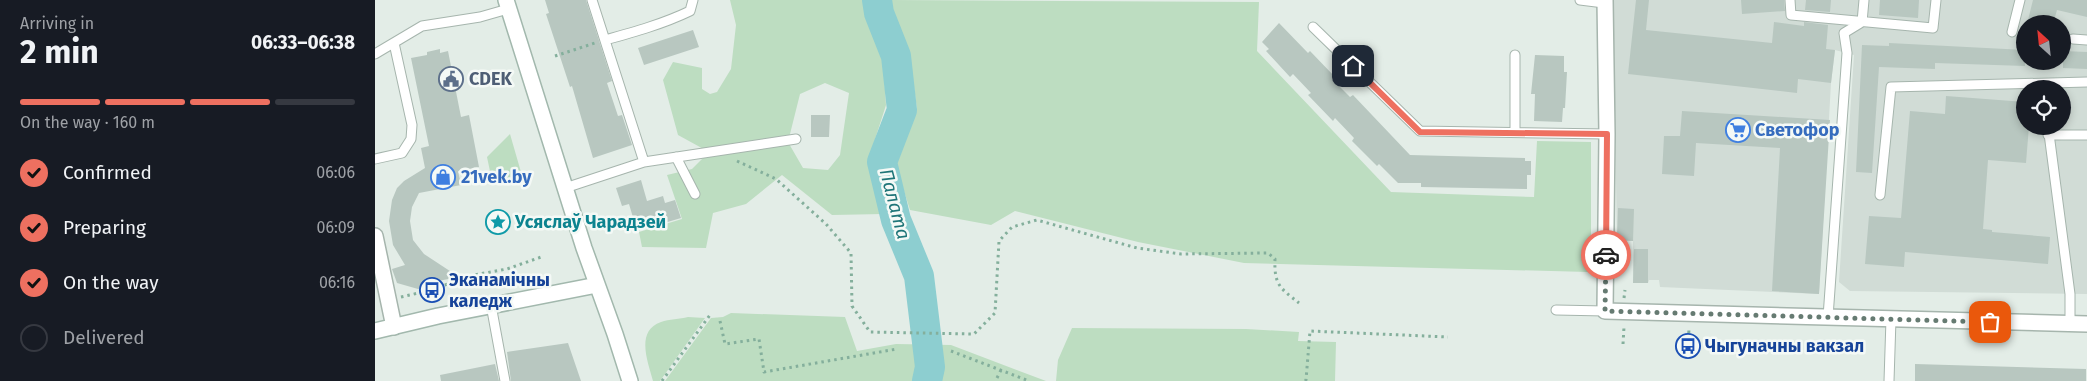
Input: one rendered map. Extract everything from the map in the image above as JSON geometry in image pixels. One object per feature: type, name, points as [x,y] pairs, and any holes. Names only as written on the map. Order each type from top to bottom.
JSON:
[{"type":"street","points":[[1605,1],[1607,134],[1605,311],[2087,324]]},
{"type":"street","points":[[507,4],[565,188],[630,381]]},
{"type":"street","points":[[375,236],[394,327]]},
{"type":"street","points":[[375,331],[491,305],[597,285]]},
{"type":"lane","points":[[592,0],[644,162]]},
{"type":"lane","points":[[605,40],[655,26],[690,11],[693,0]]},
{"type":"lane","points":[[1580,0],[1605,1]]},
{"type":"lane","points":[[1790,0],[1791,15],[1933,28],[1936,0]]},
{"type":"lane","points":[[1862,22],[1864,0]]},
{"type":"lane","points":[[2012,32],[2019,0]]},
{"type":"lane","points":[[375,54],[422,26],[480,17],[507,4]]},
{"type":"lane","points":[[1828,317],[1847,52],[1844,33],[1862,22]]},
{"type":"lane","points":[[1313,27],[1420,132],[1607,134]]},
{"type":"lane","points":[[2073,39],[2087,40]]},
{"type":"lane","points":[[375,158],[402,153],[411,139],[412,125],[394,43]]},
{"type":"lane","points":[[1515,55],[1515,132]]},
{"type":"lane","points":[[2071,84],[2087,82]]},
{"type":"lane","points":[[1880,195],[1891,88],[2016,86]]},
{"type":"lane","points":[[2071,133],[2087,135]]},
{"type":"lane","points":[[2049,135],[2070,294],[2070,324]]},
{"type":"lane","points":[[565,188],[644,162],[796,139]]},
{"type":"lane","points":[[676,157],[695,194]]},
{"type":"lane","points":[[491,305],[505,381]]},
{"type":"lane","points":[[1556,310],[1605,311]]},
{"type":"lane","points":[[1889,381],[1891,319]]},
{"type":"path","points":[[555,56],[605,40]]},
{"type":"path","points":[[714,150],[776,179],[826,224],[851,253],[852,306],[870,332],[973,334],[995,313],[999,241],[1012,227],[1037,220],[1137,248],[1181,254],[1268,253],[1275,259],[1274,273],[1278,286],[1299,303]]},
{"type":"path","points":[[389,301],[433,290],[468,276],[507,269],[544,256]]},
{"type":"path","points":[[662,381],[710,315]]},
{"type":"path","points":[[720,322],[725,344],[759,339],[764,372],[897,349]]},
{"type":"path","points":[[1305,381],[1310,332],[1448,337]]},
{"type":"path","points":[[951,351],[1029,381]]},
{"type":"path","points":[[997,378],[1001,370]]},
{"type":"shaded area","points":[[1613,0],[2087,0],[2087,294],[1850,291],[1839,282],[1854,55],[1835,50],[1831,83],[1819,294],[1660,287],[1659,280],[1649,280],[1648,283],[1633,283],[1633,241],[1617,240]]},
{"type":"green space","points":[[730,0],[863,0],[865,16],[883,59],[886,105],[869,158],[883,214],[832,215],[782,175],[746,204],[713,213],[706,248],[642,247],[639,232],[682,219],[667,175],[692,169],[709,152],[678,135],[663,80],[673,62],[702,68],[702,89],[710,94],[717,92],[731,69],[736,25]],"holes":[[[825,83],[849,93],[840,155],[828,170],[803,168],[788,142],[800,94]]]},
{"type":"green space","points":[[891,0],[1259,2],[1257,51],[1391,192],[1534,197],[1537,141],[1591,142],[1591,267],[1588,272],[1244,263],[1138,242],[1015,211],[991,225],[910,210],[896,166],[917,109],[909,50],[893,24]]},
{"type":"green space","points":[[510,134],[525,186],[509,178],[491,176],[487,157]]},
{"type":"green space","points":[[731,313],[845,317],[857,351],[896,344],[951,345],[1046,381],[665,381],[711,318],[723,317]]},
{"type":"green space","points":[[688,317],[705,318],[660,381],[653,381],[645,348],[648,332],[653,326],[661,322]]},
{"type":"green space","points":[[1072,328],[1246,329],[1299,332],[1298,341],[1336,342],[1335,381],[1056,381],[1058,360]]},
{"type":"building","points":[[545,0],[586,0],[612,81],[607,83],[618,116],[622,115],[632,145],[593,158],[572,86],[570,87],[546,14],[549,13]]},
{"type":"building","points":[[1636,0],[1649,0],[1646,30],[1772,43],[1774,22],[1804,26],[1804,22],[1828,25],[1826,49],[1835,50],[1831,83],[1798,79],[1797,93],[1628,74]]},
{"type":"building","points":[[1741,0],[1784,0],[1785,11],[1742,14]]},
{"type":"building","points":[[1806,0],[1831,0],[1830,12],[1805,10]]},
{"type":"building","points":[[1880,0],[1919,0],[1918,18],[1879,15]]},
{"type":"building","points":[[2033,0],[2087,0],[2087,17],[2057,10],[2056,15],[2029,15]]},
{"type":"building","points":[[1279,23],[1308,53],[1310,51],[1335,77],[1332,79],[1350,97],[1353,95],[1410,155],[1525,158],[1525,161],[1531,161],[1531,175],[1527,175],[1527,189],[1421,187],[1421,183],[1398,183],[1379,164],[1377,166],[1352,141],[1354,138],[1335,118],[1333,121],[1308,95],[1311,93],[1293,74],[1290,77],[1266,51],[1269,49],[1262,42]]},
{"type":"building","points":[[693,30],[699,47],[644,65],[638,48]]},
{"type":"building","points":[[1889,43],[2016,50],[2016,66],[1935,63],[1935,69],[1879,67],[1872,173],[1856,172],[1862,45],[1889,46]]},
{"type":"building","points":[[440,49],[440,53],[448,51],[461,117],[469,115],[479,167],[458,171],[461,185],[419,193],[412,207],[410,221],[413,240],[424,254],[459,277],[438,281],[425,288],[418,289],[397,283],[392,269],[405,265],[393,245],[389,221],[392,200],[397,188],[404,181],[425,168],[421,148],[429,146],[411,58],[427,55],[427,52]]},
{"type":"building","points":[[2071,51],[2087,52],[2087,69],[2071,68]]},
{"type":"building","points":[[1535,55],[1564,56],[1564,72],[1567,72],[1565,108],[1563,108],[1562,122],[1534,121],[1535,94],[1531,94]]},
{"type":"building","points":[[1946,96],[2016,101],[2016,135],[2028,135],[2026,163],[1988,160],[1983,229],[1992,230],[1992,232],[2050,237],[2048,264],[1905,252],[1904,267],[1865,264],[1869,216],[1901,218],[1910,111],[1945,114]]},
{"type":"building","points":[[1682,111],[1830,120],[1819,294],[1772,291],[1780,148],[1696,143],[1694,176],[1662,174],[1664,136],[1680,136]]},
{"type":"building","points":[[811,115],[830,115],[829,137],[811,137]]},
{"type":"building","points":[[641,180],[647,201],[663,196],[665,203],[675,200],[681,218],[637,231],[629,204],[622,206],[616,188]]},
{"type":"building","points":[[1618,208],[1634,209],[1633,241],[1617,240]]},
{"type":"building","points":[[1634,249],[1648,249],[1648,283],[1633,283]]},
{"type":"building","points":[[568,343],[581,381],[511,381],[507,352]]},
{"type":"building","points":[[495,364],[499,381],[441,381],[440,375]]},
{"type":"building","points":[[1915,364],[2086,369],[2086,381],[1915,381]]},
{"type":"waterway","name":"Палата","points":[[877,0],[879,13],[896,56],[902,110],[882,162],[896,220],[919,276],[930,367],[927,381]]},
{"type":"way so far","points":[[1606,255],[1605,311],[1990,322]]},
{"type":"place","name":"CDEK","points":[[451,79]]},
{"type":"place","name":"Светофор","points":[[1738,130]]},
{"type":"place","name":"21vek.by","points":[[443,177]]},
{"type":"place","name":"Усяслаў Чарадзей","points":[[498,222]]},
{"type":"place","name":"Эканамічны каледж","points":[[432,290]]},
{"type":"place","name":"Чыгуначны вакзал","points":[[1688,346]]},
{"type":"route","points":[[1353,66],[1420,132],[1607,134],[1606,255]]}]
